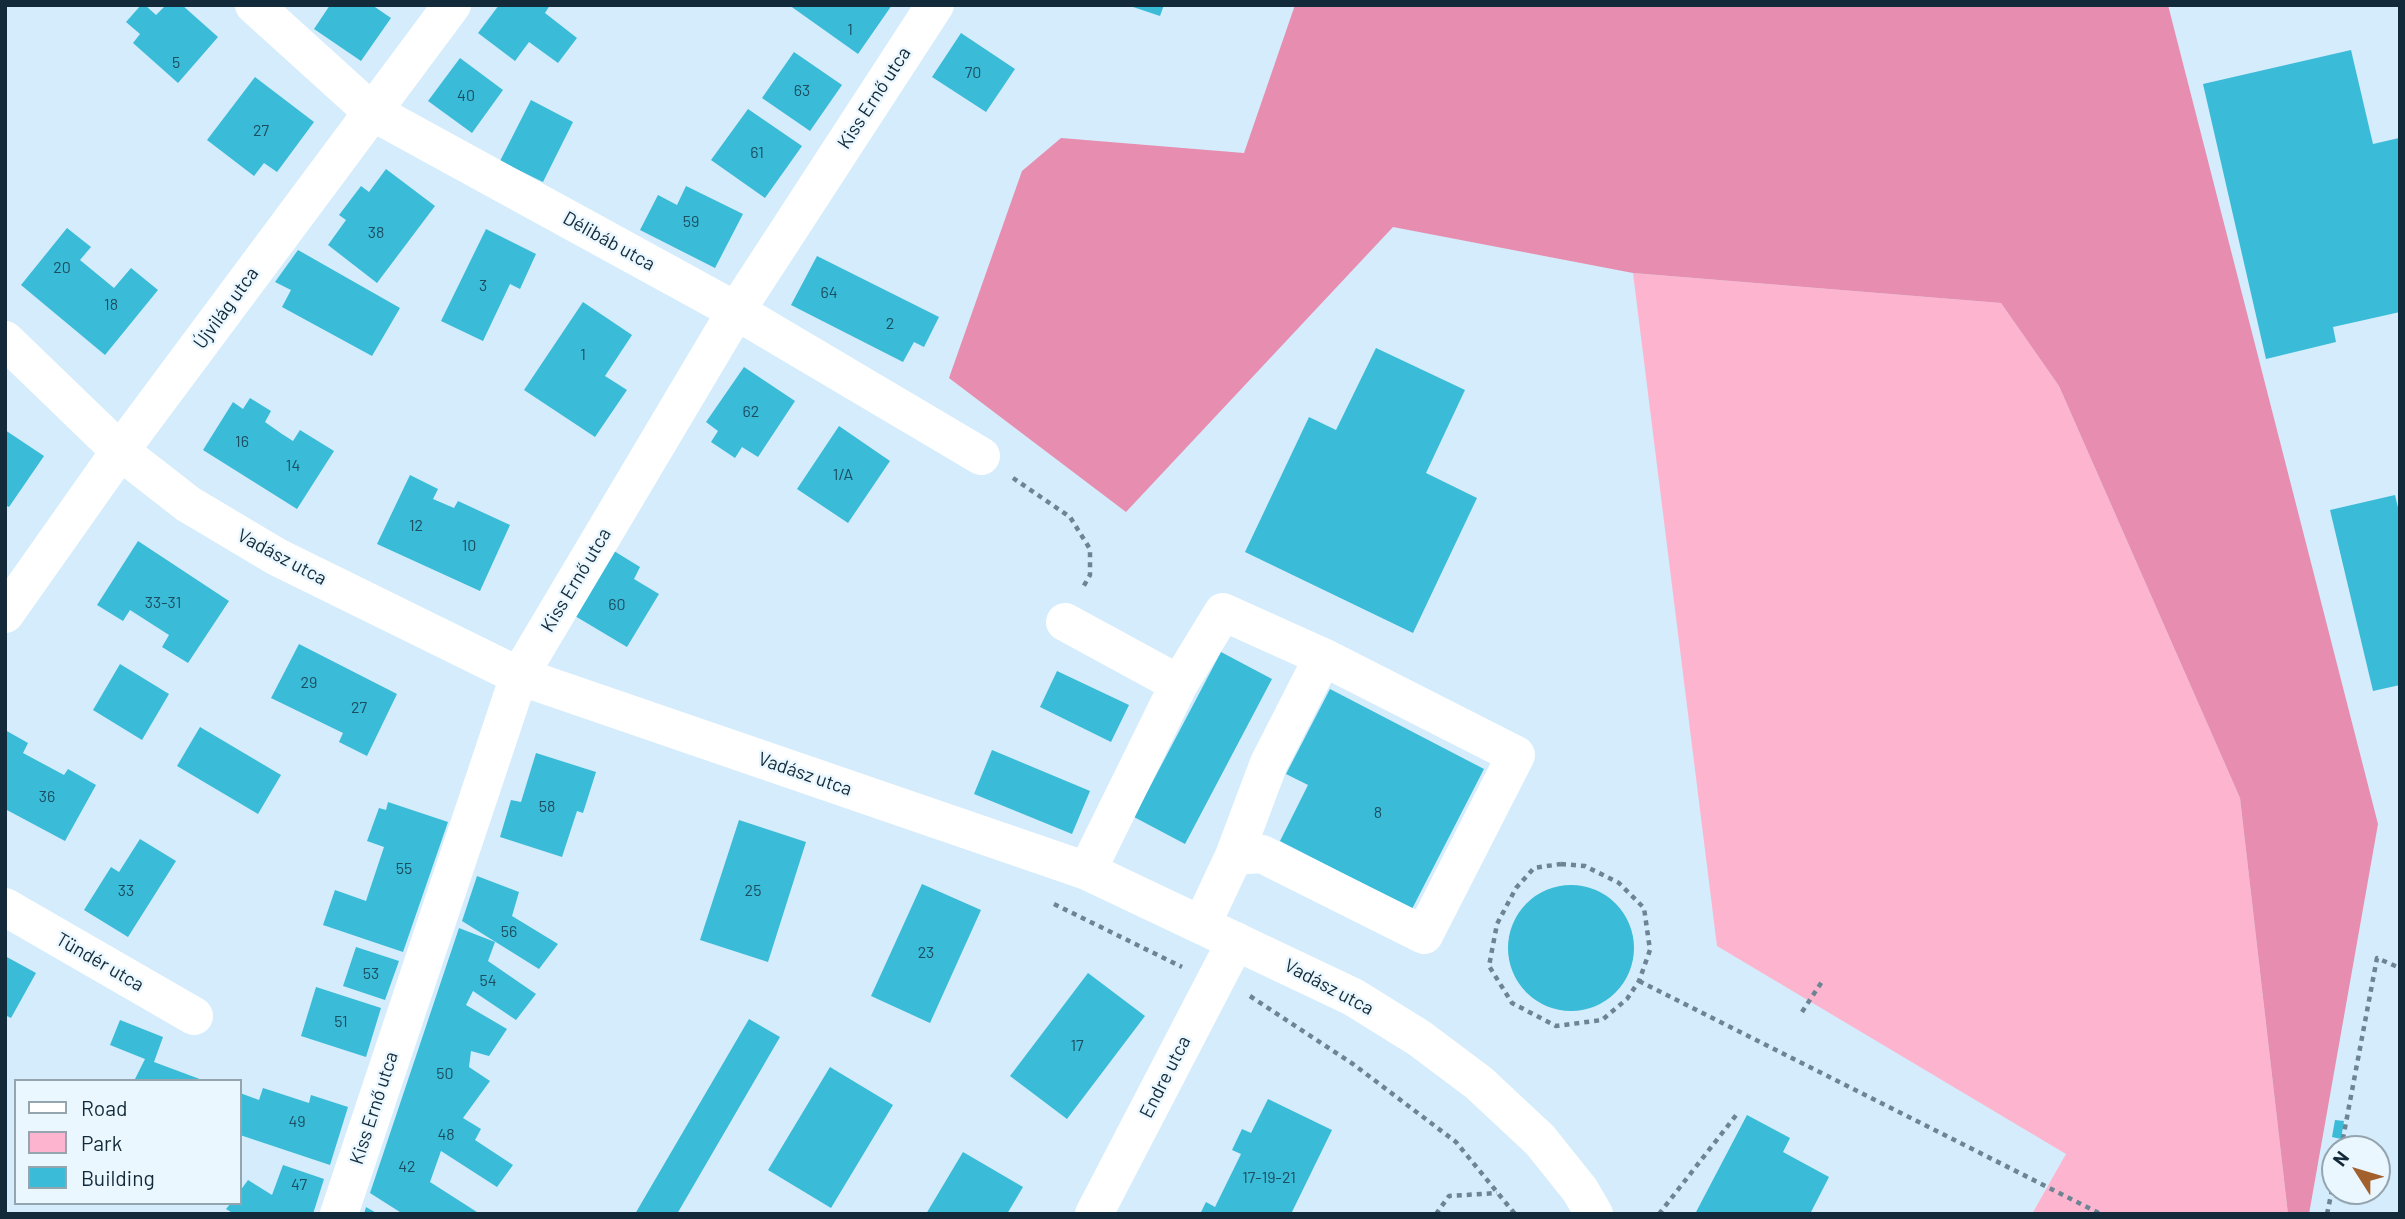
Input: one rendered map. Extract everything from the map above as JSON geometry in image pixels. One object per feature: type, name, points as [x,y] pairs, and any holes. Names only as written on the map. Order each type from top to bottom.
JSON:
[{"type":"street","name":"Délibáb utca","points":[[254,5],[371,111],[736,311],[981,456]]},
{"type":"street","name":"Újvilág utca","points":[[5,614],[120,451],[452,5]]},
{"type":"street","name":"Kiss Ernő utca","points":[[339,1214],[519,676],[736,311],[934,5]]},
{"type":"street","name":"Vadász utca","points":[[5,340],[120,451],[188,503],[277,557],[519,676],[1087,871],[1353,997],[1419,1038],[1479,1083],[1540,1140],[1580,1190],[1594,1214]]},
{"type":"street","points":[[1087,871],[1179,684],[1223,612],[1323,657],[1516,755],[1424,935],[1262,854],[1234,856]]},
{"type":"street","points":[[1065,622],[1179,684]]},
{"type":"street","points":[[1202,924],[1234,856],[1269,763],[1323,657]]},
{"type":"street","name":"Tündér utca","points":[[5,907],[194,1016]]},
{"type":"street","name":"Endre utca","points":[[1094,1214],[1237,941]]},
{"type":"path","points":[[981,456],[1070,517],[1090,549],[1090,575],[1065,622]]},
{"type":"path","points":[[1561,864],[1585,866],[1619,883],[1644,908],[1650,950],[1639,981],[1626,999],[1602,1020],[1556,1026],[1512,1003],[1489,966],[1497,924],[1516,888],[1534,868],[1561,864]]},
{"type":"path","points":[[2344,1135],[2377,958],[2400,968]]},
{"type":"path","points":[[1802,1012],[1823,980]]},
{"type":"path","points":[[1639,981],[2101,1214]]},
{"type":"path","points":[[1660,1214],[1737,1114]]},
{"type":"path","points":[[1436,1214],[1449,1196],[1498,1193]]},
{"type":"green space","points":[[1633,273],[2001,303],[2059,386],[2240,798],[2288,1214],[2032,1214],[2066,1154],[1717,946]]},
{"type":"shaded area","points":[[1295,5],[2168,5],[2378,824],[2309,1214],[2288,1214],[2240,798],[2059,386],[2001,303],[1633,273],[1393,227],[1126,512],[949,378],[1022,171],[1061,138],[1244,153]]},
{"type":"building","points":[[141,5],[145,5],[156,15],[166,5],[182,5],[218,37],[178,83],[133,43],[140,34],[126,22]]},
{"type":"building","points":[[330,5],[372,5],[391,18],[361,61],[314,29]]},
{"type":"building","points":[[499,5],[550,5],[545,13],[577,38],[558,63],[529,42],[515,61],[478,33]]},
{"type":"building","points":[[789,5],[892,5],[858,54]]},
{"type":"building","points":[[1127,5],[1164,5],[1160,16]]},
{"type":"building","points":[[961,33],[1015,69],[986,112],[932,77]]},
{"type":"building","points":[[2351,50],[2373,144],[2399,138],[2400,140],[2400,312],[2333,327],[2336,342],[2266,359],[2203,84]]},
{"type":"building","points":[[794,52],[842,85],[810,131],[762,98]]},
{"type":"building","points":[[460,58],[503,90],[472,133],[428,101]]},
{"type":"building","points":[[255,77],[314,122],[277,172],[264,163],[254,176],[207,140]]},
{"type":"building","points":[[531,100],[573,122],[543,182],[500,161]]},
{"type":"building","points":[[748,109],[802,146],[765,198],[711,160]]},
{"type":"building","points":[[386,169],[435,206],[377,283],[328,245],[346,220],[339,215],[361,186],[369,192]]},
{"type":"building","points":[[686,186],[743,214],[715,268],[640,230],[658,195],[677,205]]},
{"type":"building","points":[[67,228],[91,247],[80,260],[114,288],[131,268],[158,290],[105,355],[21,285]]},
{"type":"building","points":[[486,229],[536,254],[520,289],[510,284],[483,341],[441,321]]},
{"type":"building","points":[[298,250],[400,308],[372,356],[282,307],[291,290],[275,282]]},
{"type":"building","points":[[817,256],[939,317],[924,347],[914,342],[903,362],[791,305]]},
{"type":"building","points":[[583,302],[632,335],[605,376],[627,390],[595,437],[524,390]]},
{"type":"building","points":[[1376,348],[1465,390],[1426,473],[1477,498],[1413,633],[1245,552],[1309,417],[1336,430]]},
{"type":"building","points":[[744,367],[795,401],[758,457],[742,447],[735,458],[711,442],[718,431],[706,422]]},
{"type":"building","points":[[250,398],[271,411],[265,422],[293,441],[300,430],[334,451],[297,509],[203,450],[233,402],[243,409]]},
{"type":"building","points":[[839,426],[890,461],[848,523],[797,489]]},
{"type":"building","points":[[5,430],[44,456],[9,507],[5,505]]},
{"type":"building","points":[[410,475],[438,489],[433,499],[454,508],[458,501],[510,525],[480,591],[377,544]]},
{"type":"building","points":[[2395,495],[2400,516],[2400,685],[2373,691],[2330,510]]},
{"type":"building","points":[[138,541],[229,601],[188,663],[162,647],[169,635],[130,610],[123,621],[97,605]]},
{"type":"building","points":[[614,551],[640,567],[634,579],[659,594],[627,647],[575,616]]},
{"type":"building","points":[[299,644],[397,694],[367,756],[339,742],[343,733],[271,698]]},
{"type":"building","points":[[1221,652],[1272,679],[1185,844],[1134,817]]},
{"type":"building","points":[[120,664],[169,694],[142,740],[93,710]]},
{"type":"building","points":[[1057,671],[1129,705],[1111,742],[1040,707]]},
{"type":"building","points":[[1330,689],[1484,769],[1412,909],[1280,841],[1308,785],[1286,774]]},
{"type":"building","points":[[200,727],[281,775],[258,814],[177,766]]},
{"type":"building","points":[[5,730],[28,743],[23,753],[64,775],[68,769],[96,785],[65,841],[5,809]]},
{"type":"building","points":[[992,750],[1090,791],[1072,834],[974,794]]},
{"type":"building","points":[[536,753],[596,772],[583,813],[577,811],[562,857],[500,837],[511,800],[521,802]]},
{"type":"building","points":[[388,802],[448,822],[403,952],[323,925],[335,890],[366,901],[384,847],[367,841],[379,808],[386,810]]},
{"type":"building","points":[[739,820],[806,842],[768,962],[700,940]]},
{"type":"building","points":[[140,839],[176,861],[128,937],[84,910],[111,867],[119,872]]},
{"type":"building","points":[[477,876],[519,892],[512,916],[558,944],[539,969],[462,921]]},
{"type":"building","points":[[922,884],[981,910],[930,1023],[871,996]]},
{"type":"building","points":[[1571,885],[1595,890],[1616,903],[1629,924],[1634,948],[1629,972],[1616,993],[1595,1006],[1571,1011],[1547,1006],[1526,993],[1513,972],[1508,948],[1513,924],[1526,903],[1547,890]]},
{"type":"building","points":[[459,928],[495,942],[488,961],[536,994],[516,1020],[473,991],[466,1005],[507,1029],[489,1056],[471,1051],[469,1067],[490,1081],[463,1118],[481,1129],[475,1140],[513,1165],[497,1187],[441,1151],[430,1182],[480,1214],[403,1214],[370,1193]]},
{"type":"building","points":[[356,947],[399,961],[385,1000],[343,986]]},
{"type":"building","points":[[5,956],[36,973],[11,1018],[5,1015]]},
{"type":"building","points":[[1088,973],[1145,1016],[1067,1119],[1010,1076]]},
{"type":"building","points":[[316,987],[381,1008],[366,1057],[301,1036]]},
{"type":"building","points":[[749,1019],[780,1037],[677,1214],[635,1214]]},
{"type":"building","points":[[120,1020],[163,1037],[154,1062],[200,1079],[135,1079],[145,1059],[110,1045]]},
{"type":"building","points":[[830,1067],[893,1105],[831,1208],[768,1170]]},
{"type":"building","points":[[263,1088],[309,1103],[311,1095],[348,1107],[330,1165],[242,1136],[242,1094],[259,1100]]},
{"type":"building","points":[[1268,1099],[1332,1130],[1291,1214],[1200,1214],[1206,1202],[1215,1207],[1241,1154],[1232,1150],[1242,1129],[1251,1133]]},
{"type":"building","points":[[1747,1115],[1790,1138],[1783,1152],[1829,1177],[1810,1214],[1695,1214]]},
{"type":"building","points":[[2335,1120],[2344,1121],[2342,1135],[2332,1135]]},
{"type":"building","points":[[963,1152],[1023,1187],[1007,1214],[926,1214]]},
{"type":"building","points":[[283,1165],[324,1179],[313,1214],[234,1214],[226,1209],[229,1205],[242,1205],[242,1188],[248,1180],[272,1195]]},
{"type":"building","points":[[366,1207],[378,1214],[364,1214]]}]
